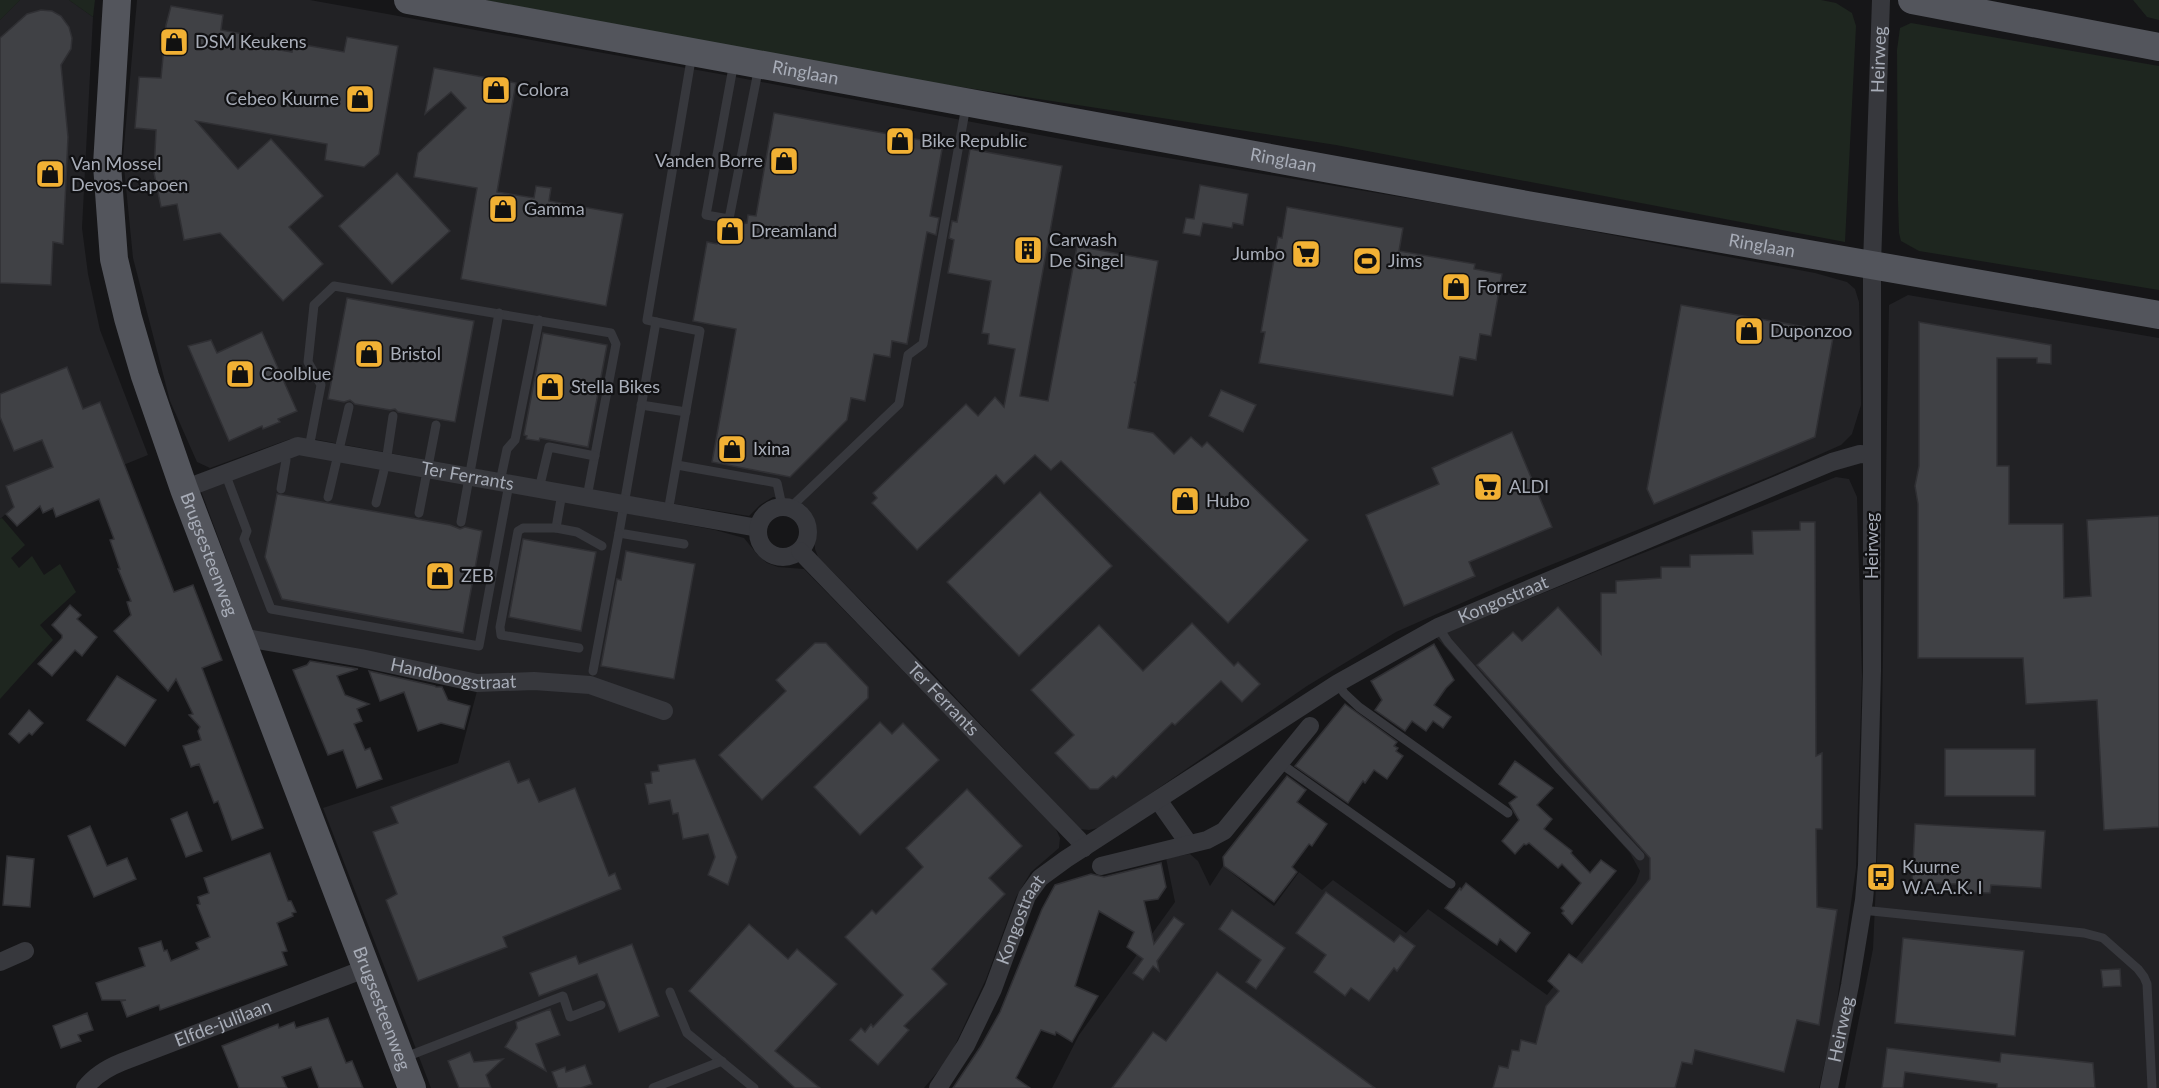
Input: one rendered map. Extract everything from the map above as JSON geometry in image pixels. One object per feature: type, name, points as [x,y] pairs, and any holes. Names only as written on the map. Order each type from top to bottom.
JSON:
[{"type":"main road","name":"Brugsesteenweg","points":[[117,0],[106,165],[114,259],[128,318],[145,376],[184,489],[412,1088]]},
{"type":"main road","name":"Ringlaan","points":[[408,0],[1527,205],[2159,315]]},
{"type":"main road","points":[[1911,0],[2159,47]]},
{"type":"street","name":"Heirweg","points":[[1829,1088],[1850,985],[1867,865],[1872,748],[1872,264],[1881,0]]},
{"type":"street","name":"Ter Ferrants","points":[[184,489],[298,446],[758,528]]},
{"type":"street","name":"Kongostraat","points":[[938,1088],[966,1045],[993,989],[1027,896],[1040,878],[1084,848],[1338,683],[1438,627],[1832,462],[1860,454],[1872,455]]},
{"type":"street","points":[[787,507],[805,518],[808,526],[806,544],[800,551],[789,557],[771,555],[764,550],[759,541],[758,528],[763,515],[770,510],[787,507]]},
{"type":"street","name":"Ter Ferrants","points":[[800,551],[1014,772],[1084,848]]},
{"type":"street","name":"Handboogstraat","points":[[241,637],[361,658],[477,683],[534,681],[590,685],[664,711]]},
{"type":"street","points":[[1101,866],[1207,840],[1224,831],[1311,726]]},
{"type":"street","points":[[1158,800],[1189,844]]},
{"type":"street","points":[[0,962],[25,951]]},
{"type":"street","name":"Elfde-julilaan","points":[[85,1088],[92,1079],[122,1062],[367,968]]},
{"type":"lane","points":[[668,512],[700,331],[647,320],[692,52]]},
{"type":"lane","points":[[747,62],[729,219],[706,215],[747,62]]},
{"type":"lane","points":[[676,465],[777,483],[787,507],[899,404],[908,355],[923,344],[966,102]]},
{"type":"lane","points":[[309,448],[321,385],[308,362],[314,305],[334,286],[539,320],[611,333],[616,344],[587,497]]},
{"type":"lane","points":[[461,522],[499,313]]},
{"type":"lane","points":[[225,473],[247,531],[244,539],[271,609],[479,646],[505,483],[507,449],[515,440],[539,320]]},
{"type":"lane","points":[[593,671],[625,504],[656,322]]},
{"type":"lane","points":[[642,405],[686,412]]},
{"type":"lane","points":[[328,497],[349,407]]},
{"type":"lane","points":[[376,503],[386,462],[393,416]]},
{"type":"lane","points":[[419,513],[436,425]]},
{"type":"lane","points":[[539,489],[549,447],[595,456]]},
{"type":"lane","points":[[281,489],[286,460],[282,452]]},
{"type":"lane","points":[[556,528],[562,493]]},
{"type":"lane","points":[[579,648],[501,635],[500,627],[518,531],[523,528],[556,528],[577,532],[602,546]]},
{"type":"lane","points":[[619,533],[684,544]]},
{"type":"lane","points":[[1438,627],[1448,642],[1560,770],[1640,856]]},
{"type":"lane","points":[[1338,683],[1344,693],[1359,707],[1508,813]]},
{"type":"lane","points":[[1280,763],[1451,884]]},
{"type":"lane","points":[[1862,910],[2084,933],[2103,938],[2138,969],[2147,984],[2152,1088]]},
{"type":"lane","points":[[670,992],[687,1033],[754,1088]]},
{"type":"lane","points":[[401,1059],[563,996],[570,1017],[601,1005]]},
{"type":"lane","points":[[653,1088],[722,1061]]},
{"type":"shaded area","points":[[0,0],[20,0],[0,20]]},
{"type":"shaded area","points":[[20,0],[69,0],[93,17],[82,228],[88,274],[100,330],[148,455],[74,485],[6,486],[14,507],[0,519],[0,20]]},
{"type":"shaded area","points":[[69,0],[95,0],[93,17]]},
{"type":"shaded area","points":[[137,0],[310,0],[725,75],[1103,147],[1478,210],[1815,273],[1847,282],[1855,289],[1859,302],[1861,405],[1852,434],[1841,445],[1771,476],[1516,579],[1396,632],[1307,686],[1102,827],[1089,830],[1080,829],[921,661],[818,557],[815,549],[814,523],[805,506],[795,500],[773,497],[749,516],[595,491],[313,439],[290,439],[210,468],[197,462],[170,401],[133,258],[123,157]]},
{"type":"shaded area","points":[[484,0],[1821,0],[1836,3],[1852,13],[1856,26],[1845,242],[1336,145],[909,79]]},
{"type":"shaded area","points":[[2133,0],[2159,0],[2159,20],[2147,17]]},
{"type":"shaded area","points":[[1911,23],[2159,66],[2159,290],[1919,251],[1901,241],[1898,200],[1897,50],[1900,28]]},
{"type":"shaded area","points":[[1908,295],[2159,338],[2159,1088],[1845,1088],[1873,949],[1881,771],[1889,305]]},
{"type":"shaded area","points":[[297,453],[311,453],[715,530],[744,538],[767,563],[778,567],[804,569],[1055,827],[1060,838],[1059,848],[1031,872],[1016,897],[986,979],[949,1058],[924,1088],[431,1088],[323,808],[458,763],[477,691],[258,645],[201,491]]},
{"type":"shaded area","points":[[1836,477],[1849,479],[1857,497],[1862,676],[1856,868],[1834,1023],[1819,1088],[1052,1088],[1079,1035],[1175,902],[1166,858],[1190,854],[1198,861],[1210,886],[1223,866],[1274,906],[1299,872],[1322,890],[1333,880],[1406,933],[1428,909],[1547,995],[1636,882],[1640,871],[1630,853],[1436,637]]},
{"type":"shaded area","points":[[2,518],[25,545],[11,558],[19,568],[32,556],[44,575],[60,564],[76,592],[40,625],[53,640],[0,699],[0,519]]},
{"type":"building","points":[[171,6],[223,15],[221,30],[243,34],[242,43],[292,52],[293,43],[344,52],[347,37],[398,46],[379,154],[364,167],[325,160],[327,144],[196,121],[238,169],[271,139],[323,196],[289,227],[323,264],[283,301],[220,233],[184,240],[177,204],[161,207],[154,173],[156,130],[135,128],[139,77],[161,78],[166,25]]},
{"type":"building","points":[[41,10],[52,11],[61,16],[69,27],[72,38],[71,49],[61,65],[68,137],[63,244],[53,242],[51,285],[0,283],[0,38],[27,14]]},
{"type":"building","points":[[434,68],[516,83],[497,192],[534,198],[536,186],[551,188],[549,201],[623,214],[606,306],[461,279],[477,188],[414,177],[418,153],[466,108],[451,92],[425,114]]},
{"type":"building","points":[[774,113],[943,144],[930,216],[939,218],[936,235],[927,232],[907,344],[892,341],[890,357],[874,354],[865,401],[851,398],[847,420],[790,477],[712,462],[736,329],[693,321],[707,242],[717,244],[724,229],[728,226],[747,223],[748,215],[756,216]]},
{"type":"building","points":[[970,149],[1062,166],[1020,396],[1048,401],[1077,246],[1158,261],[1136,383],[1134,382],[1136,384],[1128,428],[1153,433],[1174,454],[1191,437],[1202,447],[1207,442],[1308,540],[1228,623],[1061,461],[1051,470],[1035,455],[1004,484],[996,475],[917,550],[872,503],[877,498],[873,493],[966,404],[978,416],[995,397],[1004,407],[1015,349],[988,344],[989,334],[982,333],[991,281],[948,273],[954,240],[949,238],[952,221],[957,222]]},
{"type":"building","points":[[397,173],[450,231],[392,284],[339,226]]},
{"type":"building","points":[[1200,185],[1248,194],[1243,225],[1233,223],[1232,228],[1203,223],[1200,236],[1183,233],[1186,218],[1194,219]]},
{"type":"building","points":[[1287,207],[1403,228],[1399,251],[1475,264],[1474,269],[1502,274],[1491,336],[1480,334],[1476,360],[1460,357],[1453,396],[1259,363],[1265,332],[1261,332],[1278,237],[1282,238]]},
{"type":"building","points":[[347,298],[474,321],[455,422],[398,412],[395,409],[355,404],[350,400],[344,402],[328,399]]},
{"type":"building","points":[[1681,305],[1834,332],[1815,437],[1654,504],[1647,489]]},
{"type":"building","points":[[1919,322],[2051,345],[2051,364],[2037,363],[2037,358],[1997,358],[1997,466],[2009,466],[2009,524],[2063,524],[2064,598],[2091,596],[2087,520],[2159,516],[2159,827],[2104,830],[2097,700],[2026,704],[2023,658],[1918,658],[1918,504],[1915,486],[1919,466]]},
{"type":"building","name":"Coolblue","points":[[262,332],[297,411],[278,419],[280,422],[263,429],[262,426],[229,441],[188,346],[211,340],[217,353]]},
{"type":"building","points":[[543,333],[607,345],[588,447],[540,438],[539,441],[526,439],[527,436],[524,435]]},
{"type":"building","points":[[67,367],[83,409],[100,402],[174,592],[193,585],[222,660],[202,668],[263,828],[232,840],[218,801],[214,803],[199,764],[191,767],[183,746],[201,740],[198,731],[200,727],[189,715],[193,714],[176,679],[168,691],[114,631],[131,615],[127,602],[131,601],[118,569],[120,569],[110,540],[114,539],[99,499],[56,517],[53,508],[43,513],[40,506],[17,526],[6,514],[14,507],[6,486],[53,467],[42,440],[14,451],[0,417],[0,394]]},
{"type":"building","points":[[1221,390],[1256,405],[1243,432],[1209,416]]},
{"type":"building","points":[[1512,432],[1552,527],[1469,562],[1475,576],[1404,606],[1366,515],[1439,484],[1432,468]]},
{"type":"building","points":[[1040,492],[1112,566],[1019,656],[947,582]]},
{"type":"building","points":[[277,494],[450,525],[460,529],[465,527],[482,531],[463,633],[282,599],[265,557]]},
{"type":"building","points":[[1800,522],[1815,522],[1816,756],[1822,753],[1822,829],[1816,829],[1817,907],[1837,910],[1819,1025],[1797,1020],[1784,1072],[1695,1050],[1692,1064],[1682,1062],[1675,1088],[1493,1088],[1499,1066],[1508,1068],[1512,1050],[1519,1051],[1521,1040],[1536,1044],[1546,1006],[1559,991],[1548,981],[1569,954],[1582,963],[1650,879],[1650,858],[1477,665],[1513,632],[1522,641],[1558,607],[1601,654],[1601,593],[1616,593],[1616,581],[1661,578],[1661,567],[1690,567],[1690,555],[1753,554],[1752,531],[1800,530]]},
{"type":"building","points":[[523,539],[596,552],[581,631],[509,617]]},
{"type":"building","points":[[626,551],[695,564],[674,679],[601,666],[617,579],[621,580]]},
{"type":"building","points":[[70,605],[81,615],[77,619],[97,637],[82,656],[75,650],[52,676],[38,664],[62,638],[62,635],[52,625]]},
{"type":"building","points":[[1192,623],[1234,666],[1238,662],[1260,684],[1242,702],[1221,681],[1175,725],[1172,723],[1116,778],[1113,776],[1098,789],[1090,789],[1055,753],[1074,735],[1031,690],[1099,625],[1143,671]]},
{"type":"building","points":[[815,643],[826,643],[868,687],[868,698],[762,800],[719,755],[786,691],[776,680]]},
{"type":"building","points":[[1434,644],[1454,680],[1434,705],[1451,717],[1443,728],[1433,721],[1426,731],[1412,721],[1405,731],[1375,710],[1382,700],[1371,681]]},
{"type":"building","points":[[310,661],[358,669],[337,676],[345,695],[369,704],[357,709],[362,721],[354,724],[365,750],[370,748],[382,779],[357,788],[343,750],[328,755],[293,670],[307,665]]},
{"type":"building","points":[[369,671],[442,687],[448,700],[470,706],[464,729],[441,723],[418,731],[404,692],[380,701]]},
{"type":"building","points":[[117,676],[156,700],[125,746],[87,720]]},
{"type":"building","points":[[1345,704],[1397,742],[1394,746],[1398,748],[1396,751],[1403,756],[1387,779],[1374,770],[1365,783],[1363,781],[1348,803],[1295,766]]},
{"type":"building","points":[[29,710],[43,723],[32,735],[29,733],[19,743],[9,734]]},
{"type":"building","points":[[880,722],[892,734],[903,723],[939,760],[860,835],[814,787]]},
{"type":"building","points":[[1945,749],[2035,749],[2035,796],[1945,796]]},
{"type":"building","points":[[695,759],[737,857],[728,885],[708,875],[715,857],[708,834],[683,839],[678,813],[673,814],[670,800],[649,804],[645,784],[652,783],[651,772],[659,771],[658,765]]},
{"type":"building","points":[[509,761],[518,783],[529,779],[539,802],[575,788],[609,876],[615,873],[621,889],[503,937],[507,947],[418,981],[386,900],[397,894],[373,832],[398,823],[391,807]]},
{"type":"building","points":[[1515,761],[1553,788],[1537,805],[1552,819],[1544,829],[1572,851],[1571,853],[1590,873],[1601,860],[1616,871],[1572,924],[1562,913],[1564,911],[1561,908],[1581,883],[1562,864],[1558,868],[1529,843],[1524,844],[1515,854],[1502,841],[1519,820],[1509,803],[1517,797],[1499,784]]},
{"type":"building","points":[[1287,776],[1306,790],[1297,802],[1327,824],[1312,846],[1309,844],[1292,867],[1297,872],[1274,902],[1224,866],[1223,857]]},
{"type":"building","points":[[967,789],[1022,846],[989,878],[1005,894],[932,969],[947,984],[904,1026],[909,1030],[878,1065],[850,1040],[861,1028],[865,1032],[871,1024],[873,1027],[903,995],[845,937],[872,910],[876,914],[923,867],[906,848]]},
{"type":"building","points":[[187,812],[202,851],[186,857],[171,819]]},
{"type":"building","points":[[1915,824],[2045,831],[2041,888],[1991,885],[1990,893],[1957,892],[1957,884],[1912,882]]},
{"type":"building","points":[[90,826],[107,866],[127,858],[136,879],[94,897],[68,836]]},
{"type":"building","points":[[270,853],[288,901],[291,901],[296,912],[292,913],[293,916],[277,923],[287,951],[282,952],[287,965],[160,1010],[159,1005],[127,1017],[121,1001],[126,1000],[102,1000],[96,983],[145,966],[139,948],[161,941],[171,961],[199,949],[196,943],[210,937],[197,905],[200,904],[198,897],[209,893],[204,878]]},
{"type":"building","points":[[7,856],[34,859],[30,907],[3,905]]},
{"type":"building","points":[[1161,863],[1166,887],[1158,899],[1144,901],[1154,944],[1174,917],[1184,924],[1157,961],[1159,971],[1153,966],[1143,980],[1133,973],[1143,959],[1127,947],[1134,932],[1099,911],[1075,986],[1098,996],[1072,1042],[1056,1032],[1055,1035],[1041,1030],[1016,1078],[1030,1088],[953,1088],[1000,1012],[1042,909],[1055,885],[1091,874],[1104,877]]},
{"type":"building","points":[[1466,883],[1530,933],[1516,952],[1500,939],[1497,945],[1445,908]]},
{"type":"building","points":[[1326,892],[1394,942],[1400,935],[1415,946],[1397,971],[1394,968],[1369,1001],[1351,988],[1345,996],[1314,972],[1326,955],[1296,933]]},
{"type":"building","points":[[1232,910],[1285,948],[1256,989],[1246,982],[1261,960],[1219,929]]},
{"type":"building","points":[[749,924],[788,959],[797,949],[837,984],[775,1051],[820,1088],[795,1088],[689,991]]},
{"type":"building","points":[[1903,938],[2024,951],[2015,1036],[1895,1023]]},
{"type":"building","points":[[632,944],[659,1016],[619,1032],[597,974],[539,996],[530,973],[576,956],[579,964]]},
{"type":"building","points":[[2120,969],[2121,986],[2103,987],[2101,970]]},
{"type":"building","points":[[1217,972],[1375,1088],[1112,1088],[1153,1032],[1166,1041]]},
{"type":"building","points":[[550,1009],[560,1035],[536,1044],[546,1071],[505,1047],[517,1028],[516,1022]]},
{"type":"building","points":[[87,1013],[93,1030],[78,1035],[81,1041],[61,1048],[53,1026]]},
{"type":"building","points":[[328,1018],[346,1063],[352,1061],[363,1088],[319,1088],[311,1067],[282,1077],[287,1088],[239,1088],[222,1046],[278,1024],[279,1028],[294,1022],[296,1028]]},
{"type":"building","points":[[1887,1048],[2000,1062],[2001,1053],[2093,1063],[2095,1088],[1997,1088],[1997,1084],[1905,1072],[1903,1088],[1882,1088]]},
{"type":"building","points":[[470,1052],[474,1062],[503,1059],[486,1075],[491,1088],[459,1088],[448,1061]]},
{"type":"building","points":[[585,1065],[592,1084],[581,1088],[558,1088],[552,1072],[565,1067],[566,1072]]},
{"type":"place","name":"DSM Keukens","points":[[174,42]]},
{"type":"place","name":"Colora","points":[[496,90]]},
{"type":"place","name":"Cebeo Kuurne","points":[[360,99]]},
{"type":"place","name":"Bike Republic","points":[[900,141]]},
{"type":"place","name":"Vanden Borre","points":[[784,161]]},
{"type":"place","name":"Van Mossel Devos-Capoen","points":[[50,174]]},
{"type":"place","name":"Gamma","points":[[503,209]]},
{"type":"place","name":"Dreamland","points":[[730,231]]},
{"type":"place","name":"Carwash De Singel","points":[[1028,250]]},
{"type":"place","name":"Jumbo","points":[[1306,254]]},
{"type":"place","name":"Jims","points":[[1367,261]]},
{"type":"place","name":"Forrez","points":[[1456,287]]},
{"type":"place","name":"Duponzoo","points":[[1749,331]]},
{"type":"place","name":"Bristol","points":[[369,354]]},
{"type":"place","name":"Coolblue","points":[[240,374]]},
{"type":"place","name":"Stella Bikes","points":[[550,387]]},
{"type":"place","name":"Ixina","points":[[732,449]]},
{"type":"place","name":"ALDI","points":[[1488,487]]},
{"type":"place","name":"Hubo","points":[[1185,501]]},
{"type":"place","name":"ZEB","points":[[440,576]]},
{"type":"place","name":"Kuurne W.A.A.K. I","points":[[1881,877]]}]
